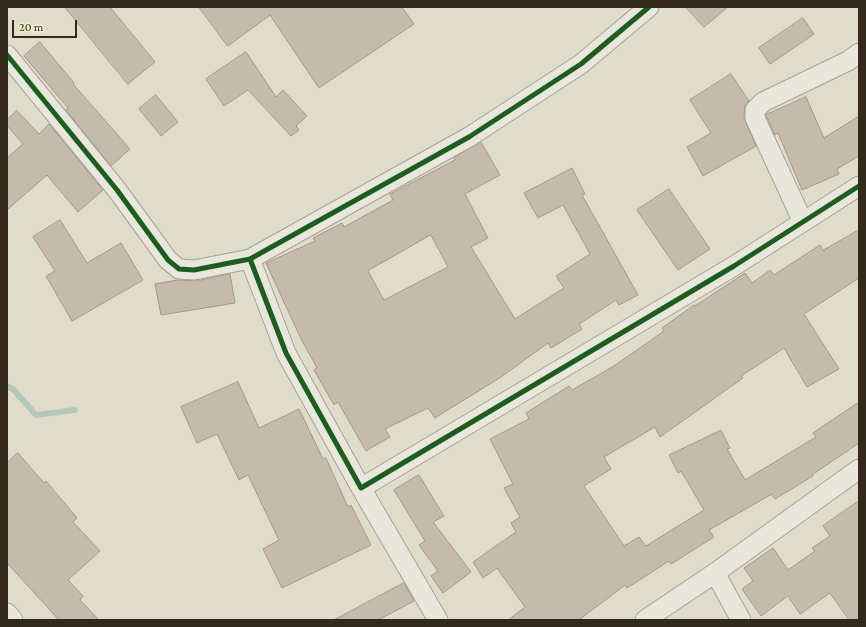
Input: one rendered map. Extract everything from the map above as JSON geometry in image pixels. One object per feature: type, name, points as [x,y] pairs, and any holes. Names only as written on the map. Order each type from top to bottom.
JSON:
[{"type":"street","points":[[7,55],[117,190],[168,260],[179,268],[194,270],[250,259],[470,137],[581,64],[649,7]]},
{"type":"street","points":[[804,222],[754,118],[755,110],[763,102],[848,61],[859,53]]},
{"type":"street","points":[[361,488],[727,270],[859,186]]},
{"type":"street","points":[[250,259],[286,353],[361,488],[438,620]]},
{"type":"street","points":[[645,620],[715,573],[859,469]]},
{"type":"street","points":[[715,573],[741,620]]},
{"type":"street","points":[[7,613],[13,620]]},
{"type":"building","points":[[65,7],[110,7],[155,62],[128,84]]},
{"type":"building","points":[[199,7],[402,7],[414,24],[319,88],[270,15],[228,46]]},
{"type":"building","points":[[686,7],[728,7],[704,27]]},
{"type":"building","points":[[803,18],[814,34],[770,64],[759,48]]},
{"type":"building","points":[[40,42],[74,83],[73,84],[130,149],[111,166],[66,110],[68,108],[24,56]]},
{"type":"building","points":[[246,52],[276,97],[283,90],[307,116],[296,126],[299,130],[291,136],[248,90],[224,106],[206,79]]},
{"type":"building","points":[[731,74],[749,101],[745,106],[744,118],[756,146],[703,176],[687,147],[711,133],[690,100]]},
{"type":"building","points":[[156,95],[178,122],[161,136],[139,109]]},
{"type":"building","points":[[806,97],[824,138],[859,116],[859,156],[837,169],[839,174],[802,190],[778,133],[775,135],[766,115]]},
{"type":"building","points":[[17,111],[39,134],[49,124],[103,190],[78,212],[47,175],[7,210],[7,158],[23,144],[7,126],[7,120]]},
{"type":"building","points":[[481,142],[500,175],[465,194],[488,238],[471,247],[515,319],[564,288],[556,276],[590,254],[563,205],[538,218],[524,193],[572,168],[585,194],[582,195],[638,295],[619,305],[616,300],[579,324],[582,329],[551,348],[548,343],[501,377],[435,418],[428,408],[385,429],[390,437],[366,451],[338,402],[334,405],[314,370],[317,368],[301,339],[266,263],[315,241],[313,238],[342,223],[344,227],[393,200],[390,194],[455,160],[454,158]],"holes":[[[431,235],[448,267],[384,300],[368,271]]]},
{"type":"building","points":[[669,189],[710,249],[678,270],[637,210]]},
{"type":"building","points":[[60,220],[87,263],[121,243],[143,280],[72,321],[46,276],[55,271],[33,237]]},
{"type":"building","points":[[859,230],[859,278],[804,314],[839,369],[807,387],[784,348],[741,376],[743,378],[660,437],[655,427],[604,457],[611,469],[584,486],[624,546],[639,537],[646,546],[704,510],[681,471],[678,473],[669,455],[721,430],[730,448],[727,449],[745,480],[816,437],[813,433],[859,402],[859,443],[812,475],[813,476],[775,499],[772,494],[709,530],[714,537],[671,564],[669,561],[627,588],[625,585],[579,620],[508,620],[525,607],[497,568],[483,578],[473,562],[516,532],[511,523],[520,517],[504,488],[513,484],[490,439],[529,419],[526,413],[569,386],[572,390],[614,366],[664,331],[662,328],[694,305],[695,306],[745,273],[752,283],[770,270],[774,275],[820,245],[823,250]]},
{"type":"building","points":[[230,274],[235,303],[161,315],[155,284],[177,280],[196,281]]},
{"type":"building","points":[[238,382],[259,428],[299,409],[323,459],[326,458],[348,507],[351,505],[371,545],[282,588],[263,549],[279,540],[248,475],[239,480],[217,434],[197,443],[181,407]]},
{"type":"building","points":[[18,453],[44,483],[46,481],[77,518],[73,522],[100,551],[68,580],[83,596],[80,600],[99,620],[59,620],[7,563],[7,463]]},
{"type":"building","points":[[419,475],[444,516],[433,522],[471,572],[443,593],[431,576],[438,571],[419,545],[425,541],[394,490]]},
{"type":"building","points":[[859,501],[859,620],[849,620],[830,593],[800,614],[788,596],[761,616],[742,589],[753,581],[744,568],[773,548],[788,570],[815,551],[812,548],[830,536],[823,526]]},
{"type":"building","points":[[404,583],[414,601],[378,620],[334,620]]},
{"type":"waterway","points":[[7,386],[13,389],[36,415],[75,410]]},
{"type":"cycle path","points":[[7,55],[117,190],[168,260],[179,269],[194,270],[250,259],[469,137],[581,64],[649,7]]},
{"type":"cycle path","points":[[250,259],[286,353],[361,488],[734,266],[859,186]]}]
